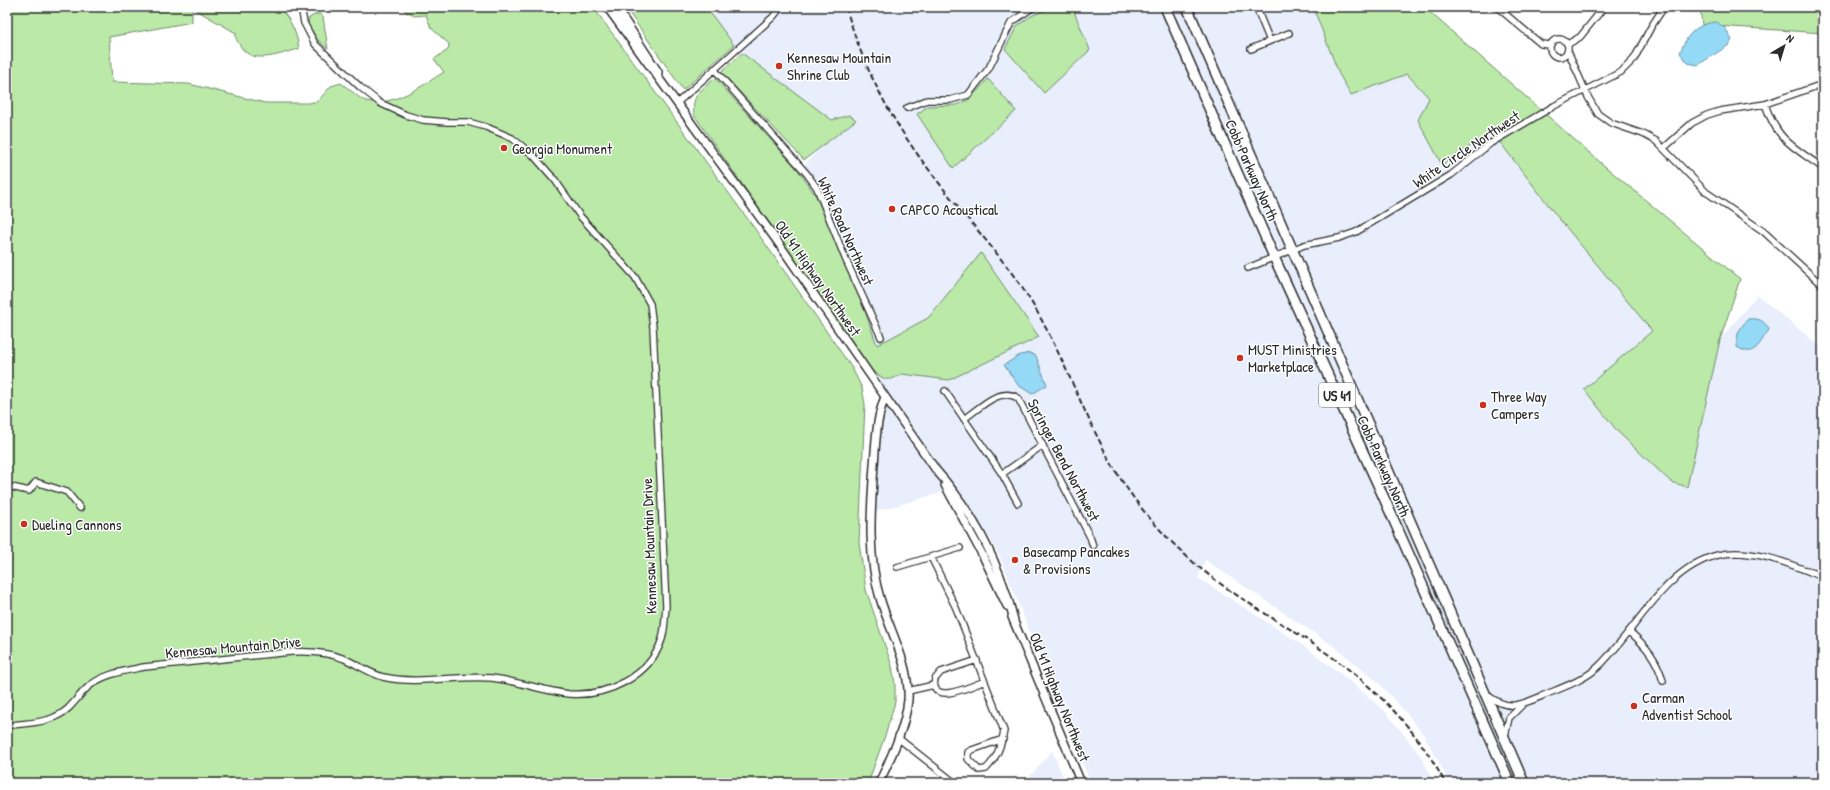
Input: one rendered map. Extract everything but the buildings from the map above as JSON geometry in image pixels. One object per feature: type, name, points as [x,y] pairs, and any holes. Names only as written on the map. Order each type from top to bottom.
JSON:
[{"type":"main road","name":"Cobb Parkway North","points":[[1165,7],[1274,257],[1384,498],[1510,783]]},
{"type":"main road","name":"Cobb Parkway North","points":[[1187,7],[1293,249],[1342,368],[1524,783]]},
{"type":"street","name":"Old 41 Highway Northwest","points":[[607,7],[799,272],[884,397],[936,470],[961,500],[976,526],[1001,577],[1014,620],[1081,783]]},
{"type":"street","name":"Old 41 Highway Northwest","points":[[616,7],[677,103]]},
{"type":"street","points":[[677,103],[782,7]]},
{"type":"street","points":[[907,108],[921,102],[950,100],[968,95],[989,68],[1011,23],[1033,7]]},
{"type":"street","points":[[1256,7],[1270,41]]},
{"type":"street","points":[[1497,7],[1541,44],[1550,45]]},
{"type":"street","points":[[1568,44],[1580,36],[1604,7]]},
{"type":"street","name":"White Circle Northwest","points":[[1248,268],[1312,242],[1339,238],[1356,232],[1451,175],[1491,142],[1542,112],[1613,77],[1627,67],[1634,59],[1664,7]]},
{"type":"street","name":"Kennesaw Mountain Drive","points":[[7,726],[54,718],[70,709],[86,689],[96,681],[107,676],[144,667],[291,652],[309,651],[332,655],[365,670],[383,676],[400,679],[430,680],[467,677],[493,678],[570,694],[604,691],[621,684],[639,672],[653,656],[662,640],[666,606],[653,327],[650,304],[635,277],[580,216],[555,180],[523,145],[498,132],[477,124],[423,120],[406,115],[380,103],[360,87],[315,44],[304,23],[301,10]]},
{"type":"street","points":[[1251,49],[1289,33]]},
{"type":"street","points":[[1568,51],[1561,57],[1555,56],[1551,52],[1550,45],[1555,39],[1559,38],[1566,41],[1568,44],[1568,51],[1585,90],[1594,108],[1605,120],[1650,136],[1664,148],[1706,192],[1763,231],[1823,286]]},
{"type":"street","name":"White Road Northwest","points":[[714,69],[807,174],[817,188],[845,258],[881,338]]},
{"type":"street","points":[[1664,148],[1686,127],[1707,115],[1720,111],[1765,104],[1823,84]]},
{"type":"street","points":[[1765,104],[1773,126],[1781,137],[1823,168]]},
{"type":"street","points":[[945,391],[1002,474],[1018,503]]},
{"type":"street","name":"Springer Bend Northwest","points":[[964,419],[1001,395],[1009,394],[1018,398],[1090,537],[1092,546]]},
{"type":"street","points":[[879,783],[898,738],[906,712],[908,691],[906,672],[877,588],[872,545],[871,512],[877,423],[884,397]]},
{"type":"street","points":[[1002,474],[1043,445]]},
{"type":"street","points":[[7,486],[29,491],[36,482],[44,484],[66,492],[80,508]]},
{"type":"street","points":[[897,568],[960,548]]},
{"type":"street","points":[[1484,693],[1501,704],[1511,706],[1522,705],[1577,681],[1603,662],[1673,580],[1689,567],[1709,558],[1730,553],[1753,554],[1823,577]]},
{"type":"street","points":[[931,557],[956,608],[1004,731],[1003,739],[998,754],[986,769],[980,770],[968,759],[968,752],[1003,739]]},
{"type":"street","points":[[1629,631],[1644,644],[1654,658],[1663,681]]},
{"type":"street","points":[[977,660],[941,672],[935,679],[934,685],[939,692],[947,694],[985,681]]},
{"type":"street","points":[[908,691],[934,685]]},
{"type":"street","points":[[1505,739],[1509,718],[1522,705]]},
{"type":"street","points":[[898,738],[955,783]]},
{"type":"shaded area","points":[[700,7],[1156,7],[1159,13],[1177,7],[1313,7],[1339,74],[1407,74],[1429,98],[1492,132],[1556,215],[1652,331],[1584,390],[1671,482],[1687,487],[1720,340],[1757,295],[1823,349],[1823,783],[1450,783],[1425,737],[1408,715],[1379,683],[1335,647],[1205,560],[1198,578],[1304,646],[1346,678],[1384,710],[1420,755],[1435,783],[1091,783],[1058,706],[1003,564],[991,540],[958,488],[874,512],[880,398],[866,303],[800,171],[836,128],[734,45]]},
{"type":"shaded area","points":[[1052,751],[1066,783],[1024,783]]},
{"type":"green space","points":[[7,7],[192,7],[192,22],[109,37],[112,82],[189,84],[265,103],[309,103],[318,101],[331,86],[341,83],[357,96],[366,101],[386,101],[417,89],[444,72],[434,59],[448,50],[449,44],[431,28],[426,15],[414,16],[409,12],[407,13],[402,7],[593,7],[755,229],[852,368],[862,388],[865,404],[859,543],[866,590],[892,666],[895,684],[895,702],[886,733],[868,783],[7,783]]},
{"type":"green space","points":[[196,7],[279,7],[292,26],[297,37],[299,49],[268,57],[253,56],[246,53],[241,47],[236,39],[236,33],[196,10]]},
{"type":"green space","points":[[625,7],[706,7],[734,45],[683,90]]},
{"type":"green space","points":[[1052,7],[1072,7],[1090,50],[1044,93],[1005,49],[1017,26],[1031,16]]},
{"type":"green space","points":[[1313,7],[1424,7],[1601,163],[1740,279],[1720,340],[1687,487],[1671,482],[1618,432],[1584,389],[1652,331],[1556,215],[1492,132],[1442,165],[1418,120],[1429,98],[1407,74],[1351,95],[1339,74]]},
{"type":"green space","points":[[1700,7],[1823,7],[1823,33],[1702,25]]},
{"type":"green space","points":[[316,14],[320,14],[323,17],[328,49],[318,40],[308,24],[309,18]]},
{"type":"green space","points":[[742,53],[832,120],[849,115],[856,120],[804,160],[721,72]]},
{"type":"green space","points":[[715,78],[798,170],[816,196],[863,306],[877,345],[928,318],[981,253],[1039,337],[949,380],[902,374],[892,379],[885,379],[873,372],[694,115],[693,108],[696,97],[701,90]]},
{"type":"green space","points":[[988,79],[1016,111],[953,168],[917,114],[928,106],[957,105],[970,99]]},
{"type":"water","points":[[1717,22],[1725,28],[1732,40],[1729,45],[1698,65],[1688,63],[1680,53],[1689,36],[1693,31],[1704,25]]},
{"type":"water","points":[[1748,319],[1761,320],[1769,330],[1756,348],[1748,351],[1737,347],[1737,339],[1742,326]]},
{"type":"water","points":[[1030,353],[1036,356],[1047,385],[1032,394],[1018,385],[1004,365],[1020,355]]},
{"type":"railway","points":[[846,7],[870,74],[892,116],[918,156],[1002,260],[1023,289],[1055,345],[1091,423],[1116,472],[1145,513],[1156,526],[1197,566],[1235,594],[1332,657],[1365,683],[1410,729],[1435,764],[1445,783]]},
{"type":"place","name":"Kennesaw Mountain Shrine Club","points":[[779,66]]},
{"type":"place","name":"Georgia Monument","points":[[504,148]]},
{"type":"place","name":"CAPCO Acoustical","points":[[892,209]]},
{"type":"place","name":"MUST Ministries Marketplace","points":[[1240,358]]},
{"type":"place","name":"Three Way Campers","points":[[1483,405]]},
{"type":"place","name":"Dueling Cannons","points":[[24,524]]},
{"type":"place","name":"Basecamp Pancakes & Provisions","points":[[1015,560]]},
{"type":"place","name":"Carman Adventist School","points":[[1634,706]]}]
